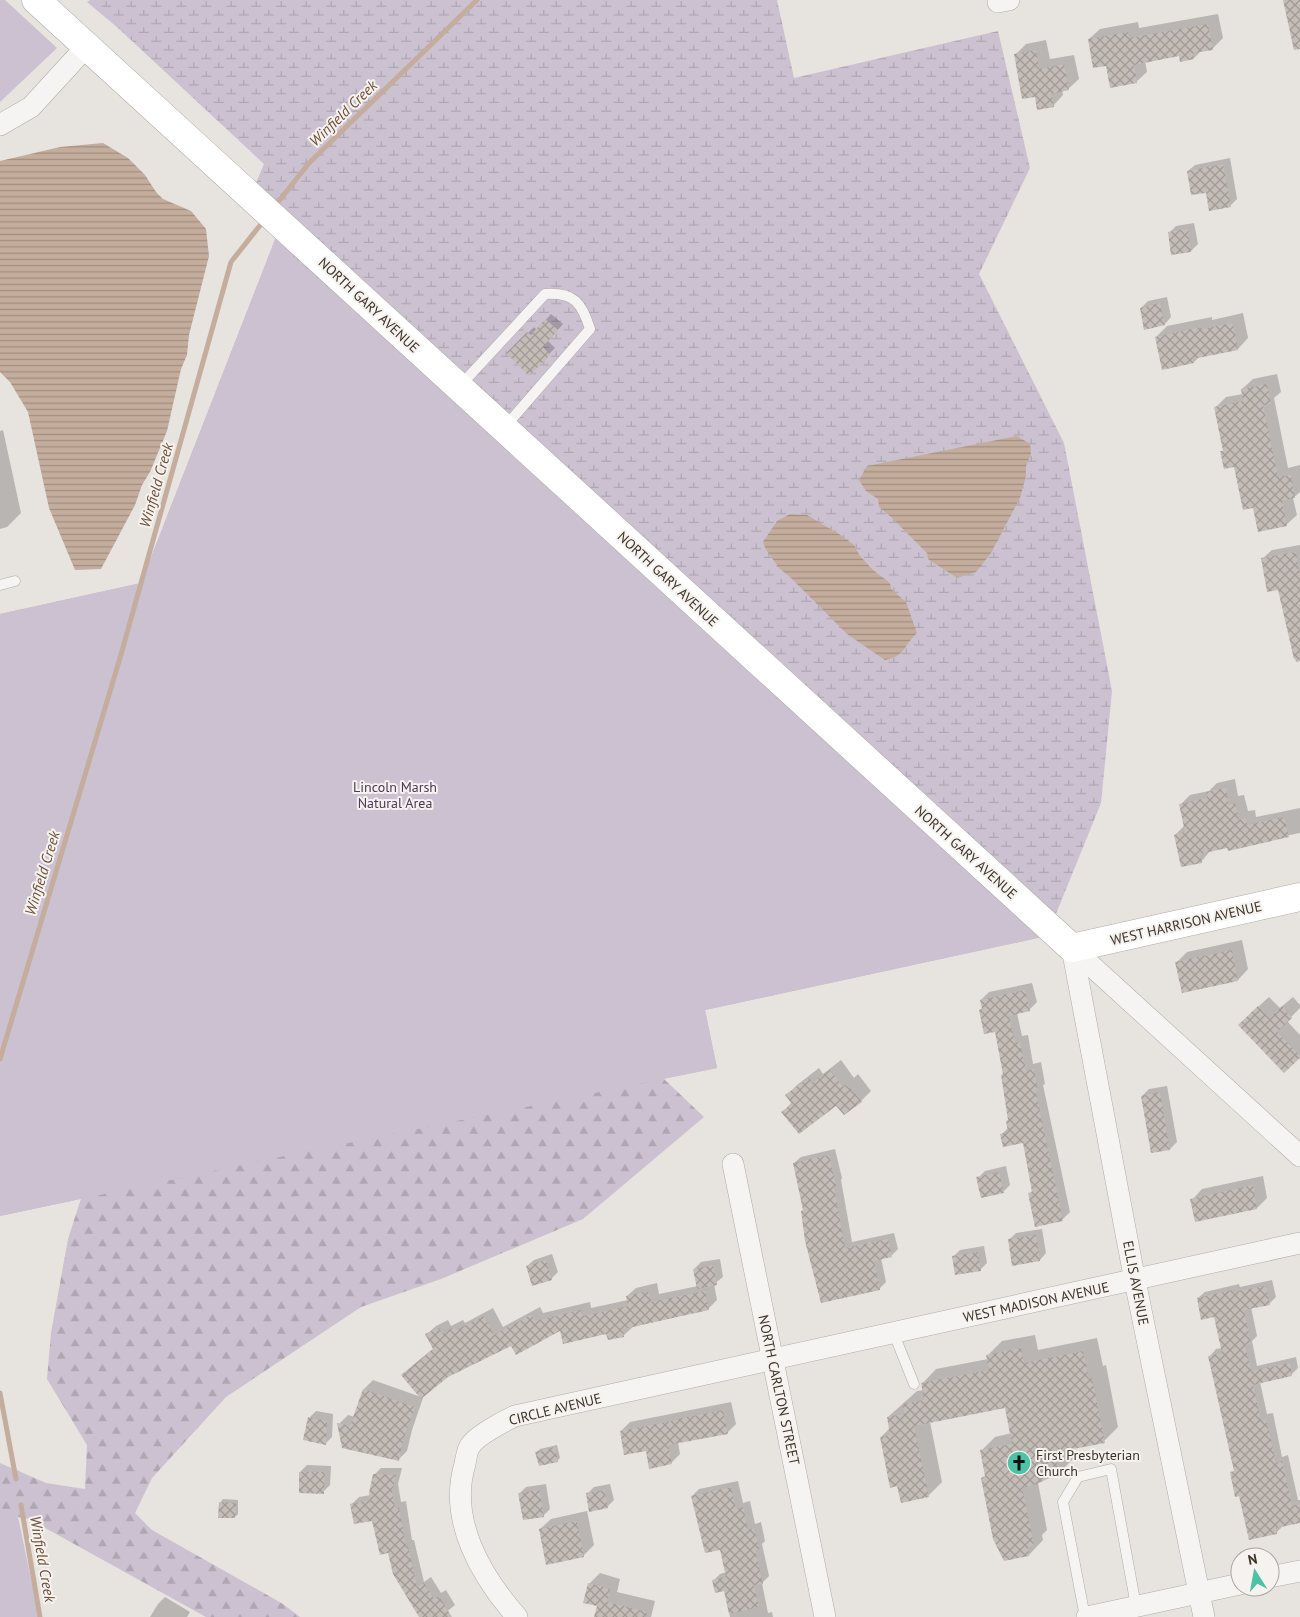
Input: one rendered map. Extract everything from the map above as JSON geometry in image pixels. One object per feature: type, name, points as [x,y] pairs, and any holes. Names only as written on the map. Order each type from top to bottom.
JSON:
[{"type":"street","name":"NORTH GARY AVENUE","points":[[36,0],[1300,1156]]},
{"type":"street","points":[[0,125],[31,107],[86,47]]},
{"type":"street","name":"WEST HARRISON AVENUE","points":[[1072,948],[1300,897]]},
{"type":"street","name":"ELLIS AVENUE","points":[[1072,948],[1135,1281],[1204,1617]]},
{"type":"street","name":"NORTH CARLTON STREET","points":[[733,1164],[825,1617]]},
{"type":"street","name":"WEST MADISON AVENUE","points":[[773,1360],[1300,1243]]},
{"type":"street","name":"CIRCLE AVENUE","points":[[517,1617],[501,1598],[484,1572],[466,1531],[461,1508],[460,1486],[470,1445],[498,1423],[515,1416],[773,1360]]},
{"type":"street","points":[[1280,1575],[1300,1570]]},
{"type":"street","points":[[1086,1617],[1230,1586]]},
{"type":"lane","points":[[459,388],[545,294],[558,293],[569,296],[580,304],[590,329],[503,428]]},
{"type":"lane","points":[[0,585],[15,581]]},
{"type":"lane","points":[[894,1334],[914,1384]]},
{"type":"lane","points":[[1086,1617],[1064,1502],[1078,1477],[1111,1470],[1136,1606]]},
{"type":"green space","points":[[0,0],[5,0],[57,48],[0,102]]},
{"type":"green space","points":[[90,0],[777,0],[794,78],[998,31],[1030,168],[979,274],[1064,443],[1112,691],[1101,803],[1047,936],[705,1010],[717,1068],[0,1216],[0,614],[141,583],[281,224],[251,195],[264,164],[118,28],[87,2]]},
{"type":"green space","name":"Lincoln Marsh Natural Area","points":[[275,240],[1047,936],[705,1010],[717,1068],[0,1216],[0,614],[141,583]]},
{"type":"green space","points":[[644,1060],[704,1117],[583,1219],[441,1279],[361,1307],[226,1397],[152,1478],[135,1513],[152,1530],[283,1604],[300,1617],[206,1617],[29,1519],[0,1510],[0,1463],[46,1483],[85,1489],[87,1445],[47,1379],[51,1333],[68,1239],[88,1177]]},
{"type":"green space","points":[[0,1509],[18,1517],[39,1617],[0,1617]]},
{"type":"shaded area","points":[[103,143],[128,158],[145,175],[163,199],[191,211],[206,229],[209,256],[189,335],[187,355],[181,369],[167,431],[150,472],[101,569],[75,570],[49,508],[28,412],[10,382],[0,372],[0,161],[60,147]]},
{"type":"shaded area","points":[[1017,436],[1030,444],[1031,454],[1026,466],[1026,476],[1020,498],[991,553],[976,572],[957,578],[928,559],[927,553],[879,507],[878,499],[866,491],[859,480],[867,466]]},
{"type":"shaded area","points":[[790,514],[807,515],[854,545],[860,556],[873,570],[890,583],[891,589],[906,602],[917,633],[901,653],[885,660],[847,634],[779,568],[763,542],[777,521]]},
{"type":"building","points":[[1283,0],[1300,0],[1300,49],[1294,50]]},
{"type":"building","points":[[1208,24],[1213,50],[1193,53],[1194,59],[1180,62],[1179,56],[1134,65],[1137,83],[1110,88],[1106,66],[1093,68],[1088,39],[1128,32],[1129,38]]},
{"type":"building","points":[[1036,50],[1039,69],[1064,64],[1069,90],[1051,94],[1054,107],[1037,110],[1035,97],[1022,99],[1014,54]]},
{"type":"building","points":[[1223,164],[1231,207],[1209,211],[1206,193],[1191,195],[1187,171]]},
{"type":"building","points":[[1188,229],[1191,252],[1171,255],[1168,232]]},
{"type":"building","points":[[1160,303],[1165,325],[1144,330],[1140,308]]},
{"type":"building","points":[[545,319],[558,330],[543,347],[550,355],[529,376],[506,353],[527,332],[531,335]]},
{"type":"building","points":[[1233,323],[1238,350],[1193,359],[1194,363],[1162,370],[1155,337],[1201,327],[1202,329]]},
{"type":"building","points":[[1267,384],[1271,404],[1263,405],[1278,477],[1291,475],[1295,498],[1282,501],[1287,526],[1258,532],[1253,508],[1243,510],[1234,467],[1224,469],[1220,451],[1223,451],[1214,407],[1243,401],[1241,389]]},
{"type":"building","points":[[1296,552],[1300,576],[1300,659],[1294,659],[1278,590],[1267,592],[1261,558]]},
{"type":"building","points":[[1226,788],[1229,805],[1235,803],[1239,820],[1246,818],[1247,825],[1284,817],[1289,837],[1228,851],[1227,848],[1200,854],[1202,863],[1181,867],[1174,835],[1185,832],[1179,804],[1207,798],[1206,792]]},
{"type":"building","points":[[1232,950],[1238,981],[1182,993],[1175,962]]},
{"type":"building","points":[[1025,990],[1030,1011],[1009,1016],[1015,1043],[1020,1042],[1026,1071],[1034,1069],[1038,1092],[1036,1093],[1063,1221],[1035,1227],[1028,1193],[1032,1192],[1023,1143],[1003,1147],[1000,1134],[1008,1132],[1006,1121],[1008,1120],[1001,1075],[1003,1074],[995,1032],[984,1034],[979,1010],[982,1009],[980,1000]]},
{"type":"building","points":[[1258,1006],[1269,1018],[1282,1006],[1292,1018],[1277,1032],[1300,1058],[1284,1073],[1238,1025]]},
{"type":"building","points":[[830,1070],[843,1087],[847,1084],[862,1102],[844,1115],[836,1106],[799,1134],[781,1112],[792,1104],[785,1095],[809,1078],[812,1083]]},
{"type":"building","points":[[1160,1092],[1170,1150],[1151,1153],[1141,1096]]},
{"type":"building","points":[[829,1155],[836,1186],[834,1187],[845,1248],[888,1239],[892,1257],[874,1261],[880,1290],[821,1303],[805,1241],[801,1211],[803,1210],[793,1163]]},
{"type":"building","points":[[999,1172],[1004,1193],[981,1198],[976,1177]]},
{"type":"building","points":[[1253,1185],[1257,1209],[1195,1222],[1190,1199]]},
{"type":"building","points":[[1036,1235],[1040,1261],[1012,1266],[1008,1239]]},
{"type":"building","points":[[978,1252],[981,1271],[955,1275],[952,1256]]},
{"type":"building","points":[[546,1260],[552,1280],[532,1286],[526,1266]]},
{"type":"building","points":[[713,1265],[717,1285],[697,1289],[693,1269]]},
{"type":"building","points":[[1266,1286],[1270,1305],[1244,1310],[1251,1344],[1245,1345],[1251,1371],[1290,1363],[1292,1376],[1253,1385],[1261,1420],[1266,1419],[1276,1463],[1282,1461],[1292,1506],[1300,1504],[1300,1523],[1276,1528],[1277,1534],[1249,1540],[1239,1496],[1235,1497],[1230,1472],[1234,1471],[1208,1356],[1222,1353],[1214,1317],[1201,1320],[1197,1298],[1233,1290],[1233,1292]]},
{"type":"building","points":[[648,1291],[651,1302],[705,1291],[709,1310],[623,1329],[624,1337],[608,1340],[606,1334],[563,1344],[560,1331],[516,1355],[511,1346],[448,1377],[421,1399],[401,1375],[433,1349],[425,1334],[439,1328],[442,1334],[454,1327],[456,1330],[484,1316],[494,1335],[531,1315],[535,1321],[581,1310],[583,1316],[628,1306],[626,1296]]},
{"type":"building","name":"First Presbyterian Church","points":[[1021,1348],[1024,1363],[1083,1351],[1089,1379],[1092,1378],[1105,1443],[1052,1453],[1061,1472],[1037,1484],[1022,1488],[1034,1545],[1028,1548],[1029,1556],[1004,1561],[993,1539],[981,1478],[985,1476],[980,1450],[1012,1444],[1005,1408],[914,1426],[929,1497],[901,1503],[897,1486],[890,1488],[880,1437],[890,1435],[887,1417],[904,1414],[902,1404],[924,1400],[921,1383],[989,1370],[986,1355]]},
{"type":"building","points":[[363,1389],[415,1407],[403,1440],[399,1461],[342,1448],[337,1423],[350,1426]]},
{"type":"building","points":[[723,1410],[728,1434],[668,1445],[672,1464],[649,1469],[646,1451],[624,1455],[620,1431]]},
{"type":"building","points":[[308,1417],[327,1421],[326,1445],[303,1440]]},
{"type":"building","points":[[555,1447],[558,1462],[539,1466],[535,1452]]},
{"type":"building","points":[[299,1472],[325,1472],[324,1494],[299,1493]]},
{"type":"building","points":[[373,1474],[396,1475],[392,1492],[395,1508],[399,1508],[406,1546],[408,1546],[417,1587],[424,1583],[434,1599],[439,1596],[452,1617],[419,1617],[393,1574],[388,1553],[380,1555],[372,1521],[354,1524],[350,1504],[370,1500],[369,1493]]},
{"type":"building","points":[[731,1487],[736,1509],[743,1507],[748,1530],[754,1528],[759,1549],[755,1550],[763,1584],[754,1585],[759,1607],[729,1614],[724,1591],[715,1593],[712,1580],[726,1577],[720,1550],[705,1553],[691,1496]]},
{"type":"building","points":[[539,1490],[544,1517],[523,1520],[518,1493]]},
{"type":"building","points":[[604,1490],[608,1508],[589,1512],[586,1493]]},
{"type":"building","points":[[219,1502],[236,1503],[235,1518],[218,1518]]},
{"type":"building","points":[[577,1521],[584,1557],[546,1565],[539,1529]]},
{"type":"building","points":[[588,1583],[610,1589],[607,1602],[647,1612],[646,1617],[594,1617],[597,1606],[583,1603]]},
{"type":"waterway","name":"Winfield Creek","points":[[275,206],[309,163],[477,0]]},
{"type":"waterway","name":"Winfield Creek","points":[[0,1059],[120,658],[231,262],[265,219]]},
{"type":"waterway","name":"Winfield Creek","points":[[0,1393],[16,1479]]},
{"type":"waterway","name":"Winfield Creek","points":[[21,1505],[40,1617]]},
{"type":"place","name":"First Presbyterian Church","points":[[1019,1463]]}]
